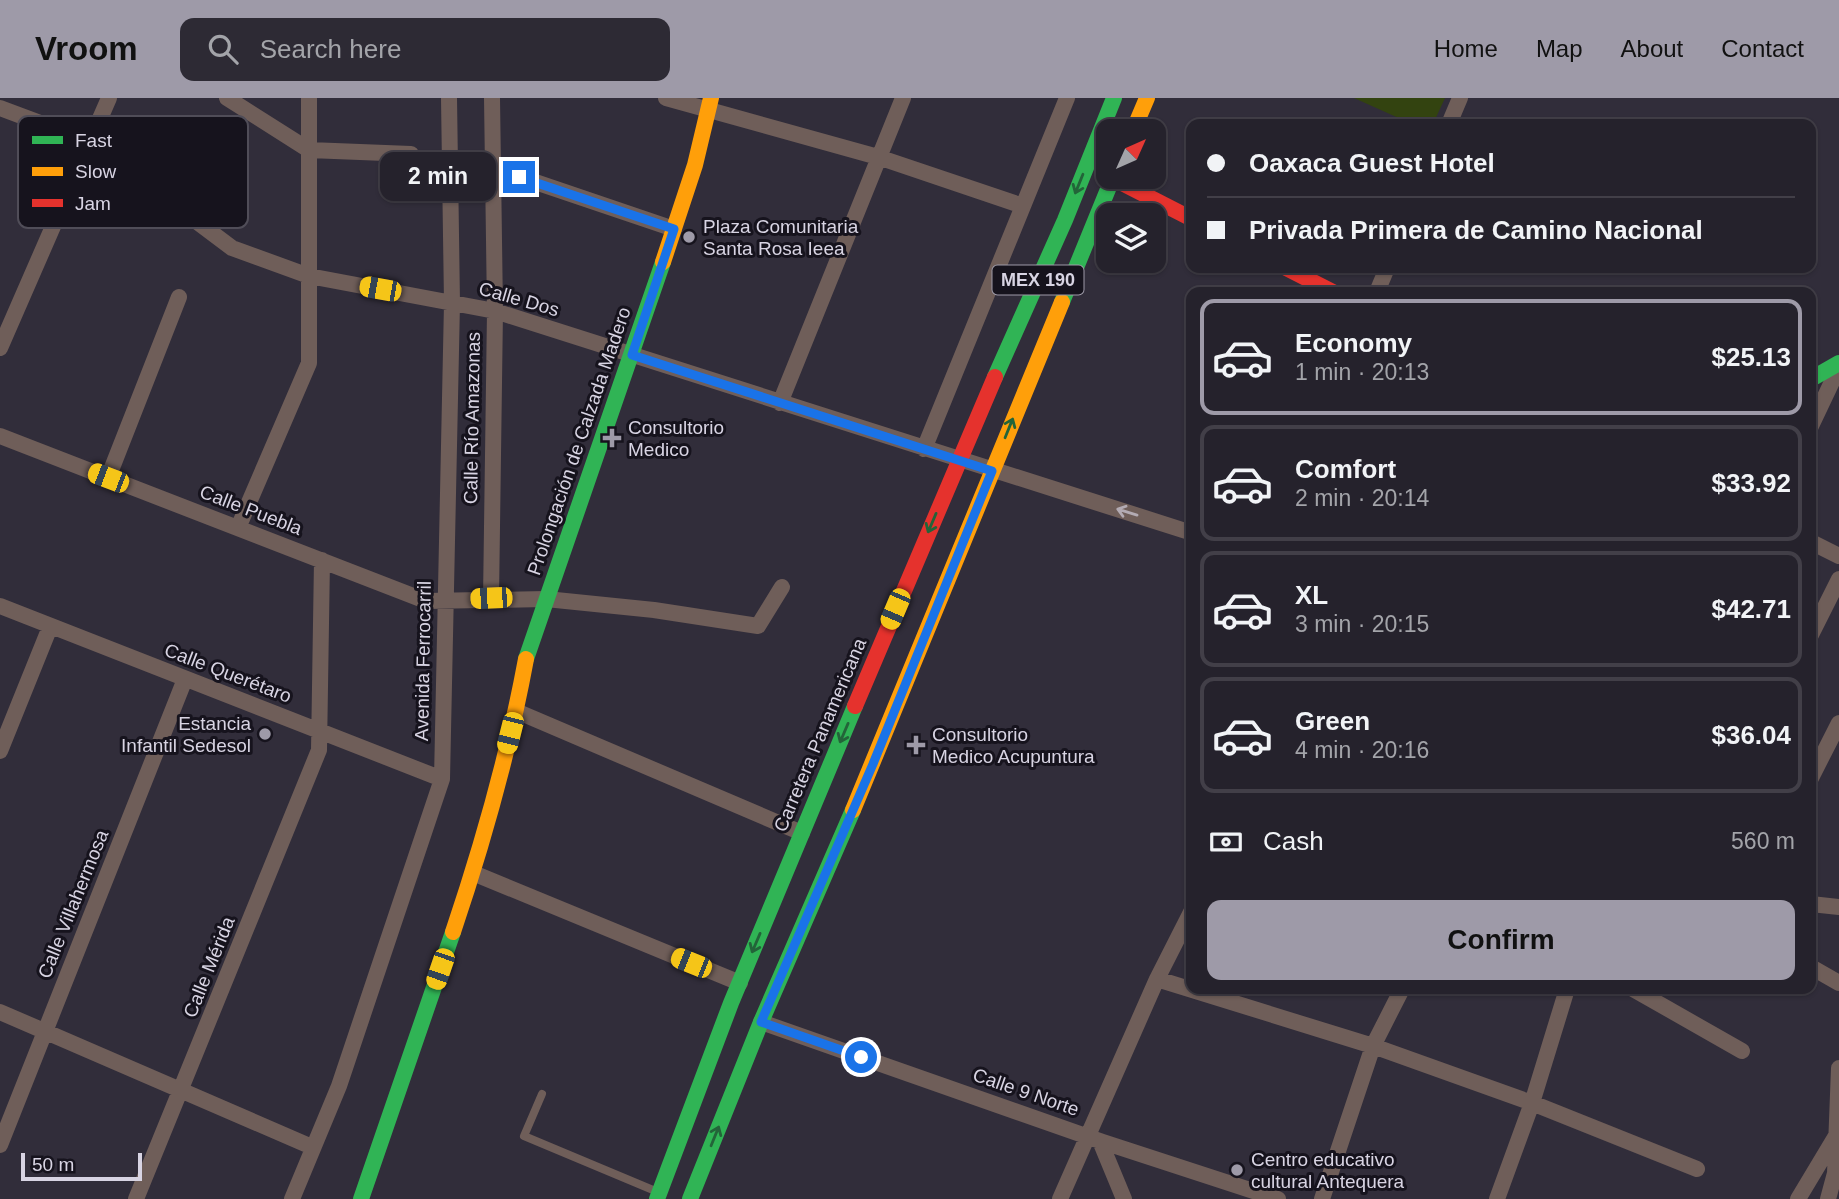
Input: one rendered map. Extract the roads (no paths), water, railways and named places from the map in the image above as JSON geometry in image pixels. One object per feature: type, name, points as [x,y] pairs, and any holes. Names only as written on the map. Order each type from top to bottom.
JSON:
[{"type":"main road","name":"Carretera Panamericana","points":[[659,1196],[740,983],[802,833],[958,460],[1065,220],[1114,98]]},
{"type":"main road","points":[[1138,119],[1147,98]]},
{"type":"main road","name":"Prolongación de Calzada Madero","points":[[362,1199],[473,873],[516,710],[526,656],[674,229],[710,104]]},
{"type":"main road","name":"MEX 190","points":[[690,1199],[761,1022],[873,764],[1107,189]]},
{"type":"main road","points":[[1135,189],[1186,216]]},
{"type":"main road","points":[[1296,273],[1323,287]]},
{"type":"main road","points":[[1816,376],[1839,365]]},
{"type":"street","points":[[102,116],[109,98]]},
{"type":"street","points":[[227,98],[309,150],[411,153]]},
{"type":"street","points":[[238,528],[309,363],[309,98]]},
{"type":"street","name":"Avenida Ferrocarril","points":[[292,1199],[339,1086],[442,779],[452,303],[449,98]]},
{"type":"street","name":"Calle Río Amazonas","points":[[491,598],[495,311],[492,98]]},
{"type":"street","points":[[666,98],[710,104],[1023,206]]},
{"type":"street","points":[[780,403],[903,98]]},
{"type":"street","points":[[924,449],[1068,98]]},
{"type":"street","points":[[1451,119],[1460,98]]},
{"type":"street","name":"Calle Dos","points":[[0,108],[21,116]]},
{"type":"street","points":[[494,168],[674,229]]},
{"type":"street","points":[[0,348],[53,228]]},
{"type":"street","name":"Calle Dos","points":[[205,228],[232,248],[309,276],[495,311],[1186,531]]},
{"type":"street","points":[[108,478],[179,297]]},
{"type":"street","points":[[1816,415],[1839,365]]},
{"type":"street","name":"Calle Puebla","points":[[0,436],[426,601],[491,598]]},
{"type":"street","points":[[1816,544],[1839,556]]},
{"type":"street","name":"Calle Mérida","points":[[136,1199],[319,750],[322,560]]},
{"type":"street","points":[[1816,625],[1839,579]]},
{"type":"street","points":[[491,598],[546,599],[654,610],[758,626],[782,587]]},
{"type":"street","name":"Calle Querétaro","points":[[0,606],[442,779]]},
{"type":"street","points":[[0,751],[50,626]]},
{"type":"street","name":"Calle Villahermosa","points":[[0,1145],[184,679]]},
{"type":"street","points":[[516,710],[802,833]]},
{"type":"street","points":[[1816,768],[1839,723]]},
{"type":"street","points":[[473,873],[740,983]]},
{"type":"street","points":[[1816,905],[1839,907]]},
{"type":"street","points":[[1060,1199],[1094,1138],[1157,979],[1186,922]]},
{"type":"street","points":[[1816,970],[1839,983]]},
{"type":"street","points":[[1157,979],[1186,988]]},
{"type":"street","points":[[1205,994],[1373,1046],[1532,1103],[1697,1169]]},
{"type":"street","points":[[1322,1199],[1373,1046],[1399,994]]},
{"type":"street","points":[[1497,1199],[1532,1103],[1565,994]]},
{"type":"street","points":[[1642,994],[1742,1051]]},
{"type":"street","points":[[0,1012],[312,1147]]},
{"type":"street","name":"Calle 9 Norte","points":[[761,1022],[1278,1199]]},
{"type":"street","points":[[1828,1199],[1837,1174],[1839,1068]]},
{"type":"street","points":[[1798,1199],[1836,1133]]},
{"type":"street","points":[[1094,1138],[1124,1199]]},
{"type":"lane","points":[[542,1094],[524,1136],[659,1196]]},
{"type":"place","name":"Plaza Comunitaria Santa Rosa Ieea","points":[[689,237]]},
{"type":"place","name":"Consultorio Medico","points":[[612,438]]},
{"type":"place","name":"Estancia Infantil Sedesol","points":[[265,734]]},
{"type":"place","name":"Consultorio Medico Acupuntura","points":[[916,745]]},
{"type":"place","name":"Centro educativo cultural Antequera","points":[[1237,1170]]}]
